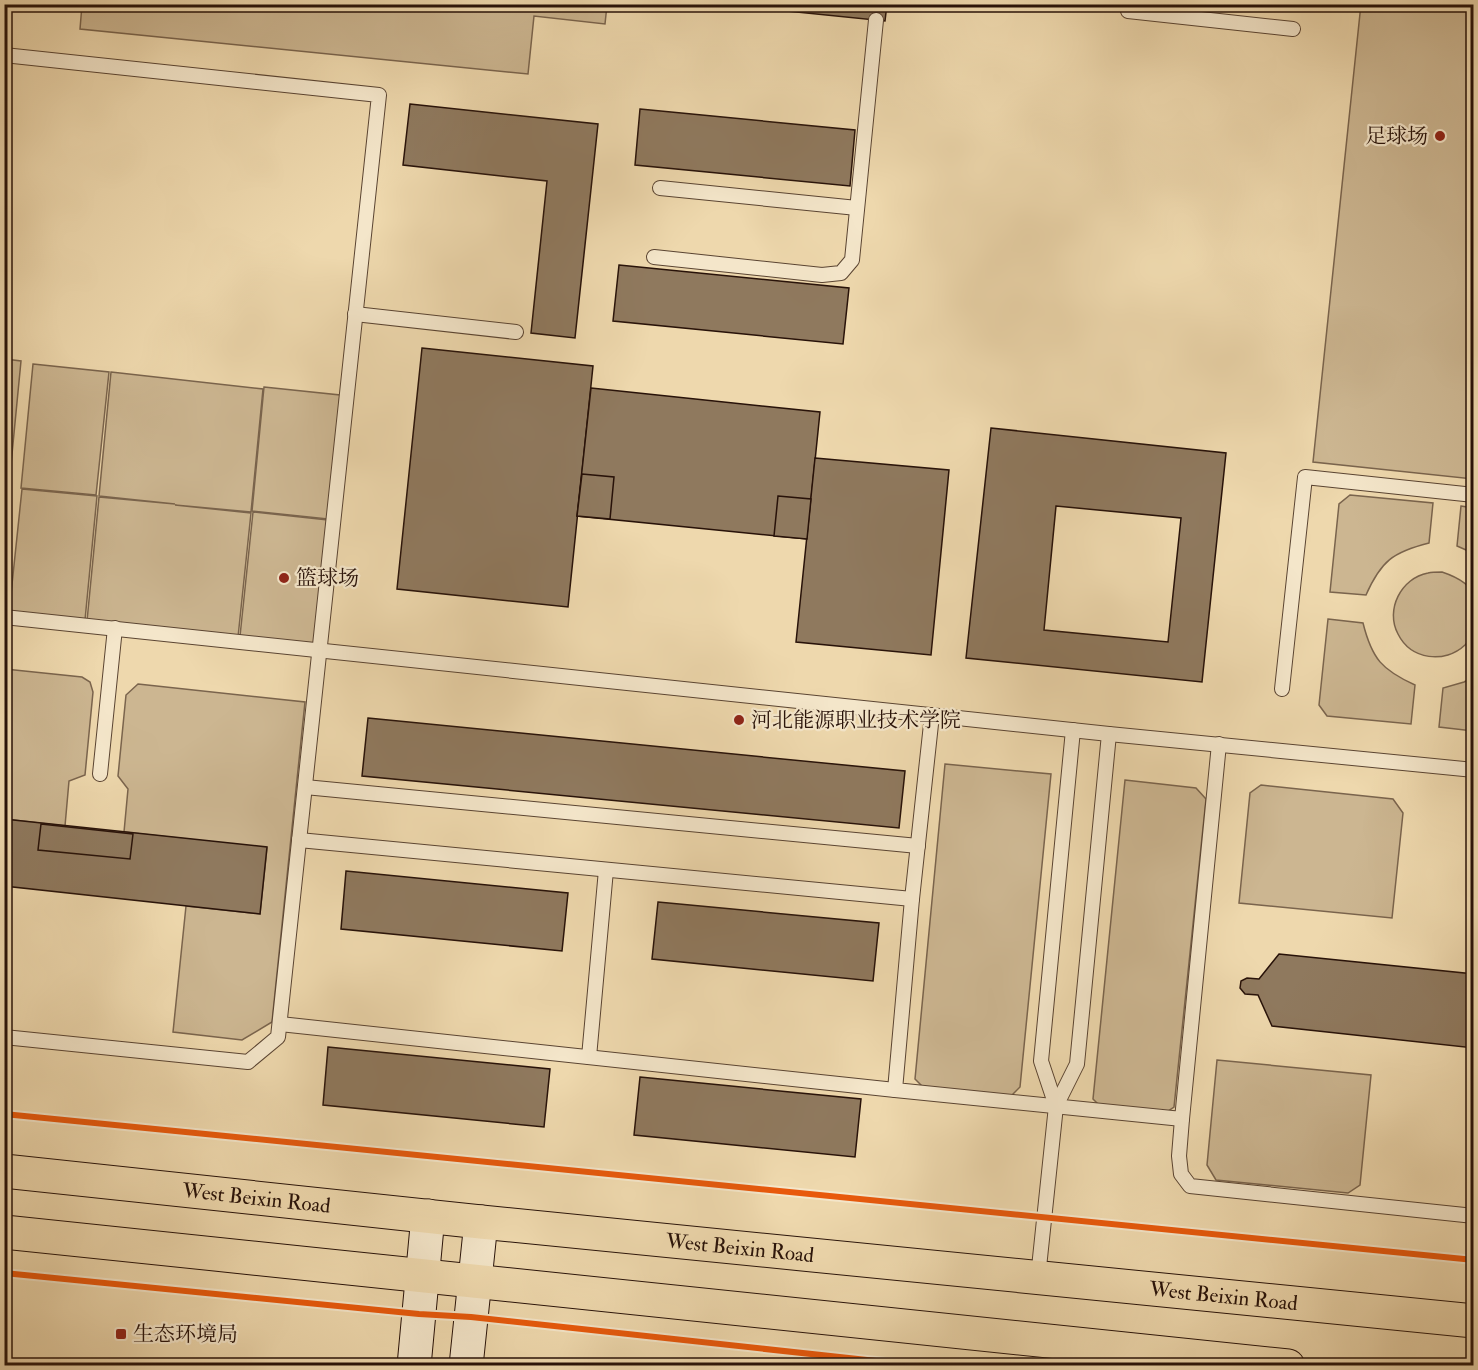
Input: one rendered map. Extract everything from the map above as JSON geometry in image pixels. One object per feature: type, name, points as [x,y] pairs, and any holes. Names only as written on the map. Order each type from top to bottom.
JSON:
[{"type":"main road","name":"West Beixin Road","points":[[4,1171],[481,1222],[1473,1321]]},
{"type":"main road","points":[[414,1365],[428,1216]]},
{"type":"main road","points":[[466,1365],[481,1222]]},
{"type":"main road","points":[[4,1232],[1288,1365]]},
{"type":"lane","points":[[1129,4],[1128,11],[1293,29]]},
{"type":"lane","points":[[654,257],[822,274],[841,273],[852,260],[876,20]]},
{"type":"lane","points":[[4,55],[379,95],[278,1037],[248,1062],[4,1037]]},
{"type":"lane","points":[[660,188],[857,208]]},
{"type":"lane","points":[[355,314],[516,332]]},
{"type":"lane","points":[[1282,689],[1305,477],[1473,495]]},
{"type":"lane","points":[[4,617],[1109,734],[1473,770]]},
{"type":"lane","points":[[100,774],[115,628]]},
{"type":"lane","points":[[895,1090],[912,899],[932,715]]},
{"type":"lane","points":[[1056,1106],[1041,1061],[1073,730]]},
{"type":"lane","points":[[1038,1276],[1056,1106],[1077,1064],[1109,734]]},
{"type":"lane","points":[[1219,744],[1182,1119],[1179,1156],[1181,1174],[1190,1186],[1473,1216]]},
{"type":"lane","points":[[305,787],[918,846]]},
{"type":"lane","points":[[299,840],[912,899]]},
{"type":"lane","points":[[589,1057],[606,870]]},
{"type":"lane","points":[[280,1024],[1182,1119]]},
{"type":"shaded area","points":[[607,4],[605,24],[534,16],[528,74],[80,29],[82,5]]},
{"type":"shaded area","points":[[1361,4],[1473,5],[1473,479],[1313,462]]},
{"type":"shaded area","points":[[5,359],[21,361],[9,485],[4,484]]},
{"type":"shaded area","points":[[33,364],[109,372],[96,495],[21,488]]},
{"type":"shaded area","points":[[111,372],[263,389],[251,512],[175,505],[251,513],[238,637],[87,621],[99,497],[175,504],[99,496]]},
{"type":"shaded area","name":"篮球场","points":[[264,387],[340,395],[328,519],[252,511]]},
{"type":"shaded area","points":[[22,489],[97,496],[85,620],[9,613]]},
{"type":"shaded area","points":[[1350,495],[1433,503],[1429,543],[1397,554],[1383,566],[1366,595],[1330,592],[1339,504]]},
{"type":"shaded area","points":[[1461,506],[1473,508],[1473,553],[1457,546]]},
{"type":"shaded area","name":"篮球场","points":[[253,512],[328,520],[316,644],[240,636]]},
{"type":"shaded area","points":[[1442,572],[1461,581],[1472,592],[1474,631],[1469,641],[1457,651],[1438,657],[1420,654],[1404,643],[1394,625],[1393,615],[1398,596],[1410,581],[1428,573]]},
{"type":"shaded area","points":[[1328,619],[1363,623],[1370,646],[1380,662],[1394,674],[1415,685],[1411,724],[1327,716],[1319,705]]},
{"type":"shaded area","points":[[5,669],[82,677],[90,682],[93,692],[85,775],[69,781],[65,826],[5,819]]},
{"type":"shaded area","points":[[1473,677],[1473,731],[1439,727],[1443,688]]},
{"type":"shaded area","points":[[138,684],[305,702],[272,1022],[242,1040],[173,1032],[186,906],[260,914],[267,848],[124,832],[128,789],[118,776],[126,695]]},
{"type":"shaded area","points":[[945,764],[1051,774],[1020,1087],[1010,1097],[925,1089],[915,1079]]},
{"type":"shaded area","points":[[1125,780],[1196,788],[1206,799],[1174,1107],[1165,1113],[1101,1107],[1093,1099]]},
{"type":"shaded area","points":[[1261,785],[1393,799],[1403,813],[1392,918],[1239,903],[1250,793]]},
{"type":"shaded area","points":[[1217,1060],[1371,1075],[1360,1185],[1348,1193],[1216,1180],[1207,1165]]},
{"type":"building","points":[[719,4],[887,4],[885,21]]},
{"type":"building","points":[[410,104],[598,124],[575,338],[531,333],[547,181],[403,165]]},
{"type":"building","points":[[640,109],[855,130],[850,186],[635,165]]},
{"type":"building","points":[[619,265],[849,288],[843,344],[613,321]]},
{"type":"building","points":[[422,348],[593,366],[568,607],[397,589]]},
{"type":"building","points":[[591,388],[820,412],[807,539],[577,516]]},
{"type":"building","points":[[991,428],[1226,453],[1202,682],[966,658]],"holes":[[[1056,506],[1181,518],[1168,642],[1044,630]]]},
{"type":"building","points":[[815,458],[949,470],[931,655],[796,642]]},
{"type":"building","points":[[582,474],[614,477],[610,519],[577,516]]},
{"type":"building","points":[[778,496],[811,499],[807,539],[774,536]]},
{"type":"building","points":[[368,718],[905,771],[899,828],[362,776]]},
{"type":"building","points":[[4,819],[267,847],[260,914],[4,886]]},
{"type":"building","points":[[41,824],[133,834],[130,859],[38,850]]},
{"type":"building","points":[[346,871],[568,893],[562,951],[341,929]]},
{"type":"building","points":[[658,902],[879,923],[873,981],[652,959]]},
{"type":"building","points":[[1279,954],[1474,974],[1474,1048],[1272,1026],[1258,995],[1245,994],[1240,988],[1241,981],[1247,978],[1259,979]]},
{"type":"building","points":[[328,1047],[550,1069],[544,1127],[323,1105]]},
{"type":"building","points":[[640,1077],[861,1099],[855,1157],[634,1135]]},
{"type":"cycle path","points":[[4,1114],[1474,1260]]},
{"type":"cycle path","points":[[4,1273],[419,1314],[471,1317],[922,1366]]},
{"type":"place","name":"足球场","points":[[1440,136]]},
{"type":"place","name":"篮球场","points":[[284,578]]},
{"type":"place","name":"河北能源职业技术学院","points":[[739,720]]},
{"type":"place","name":"生态环境局","points":[[121,1334]]}]
